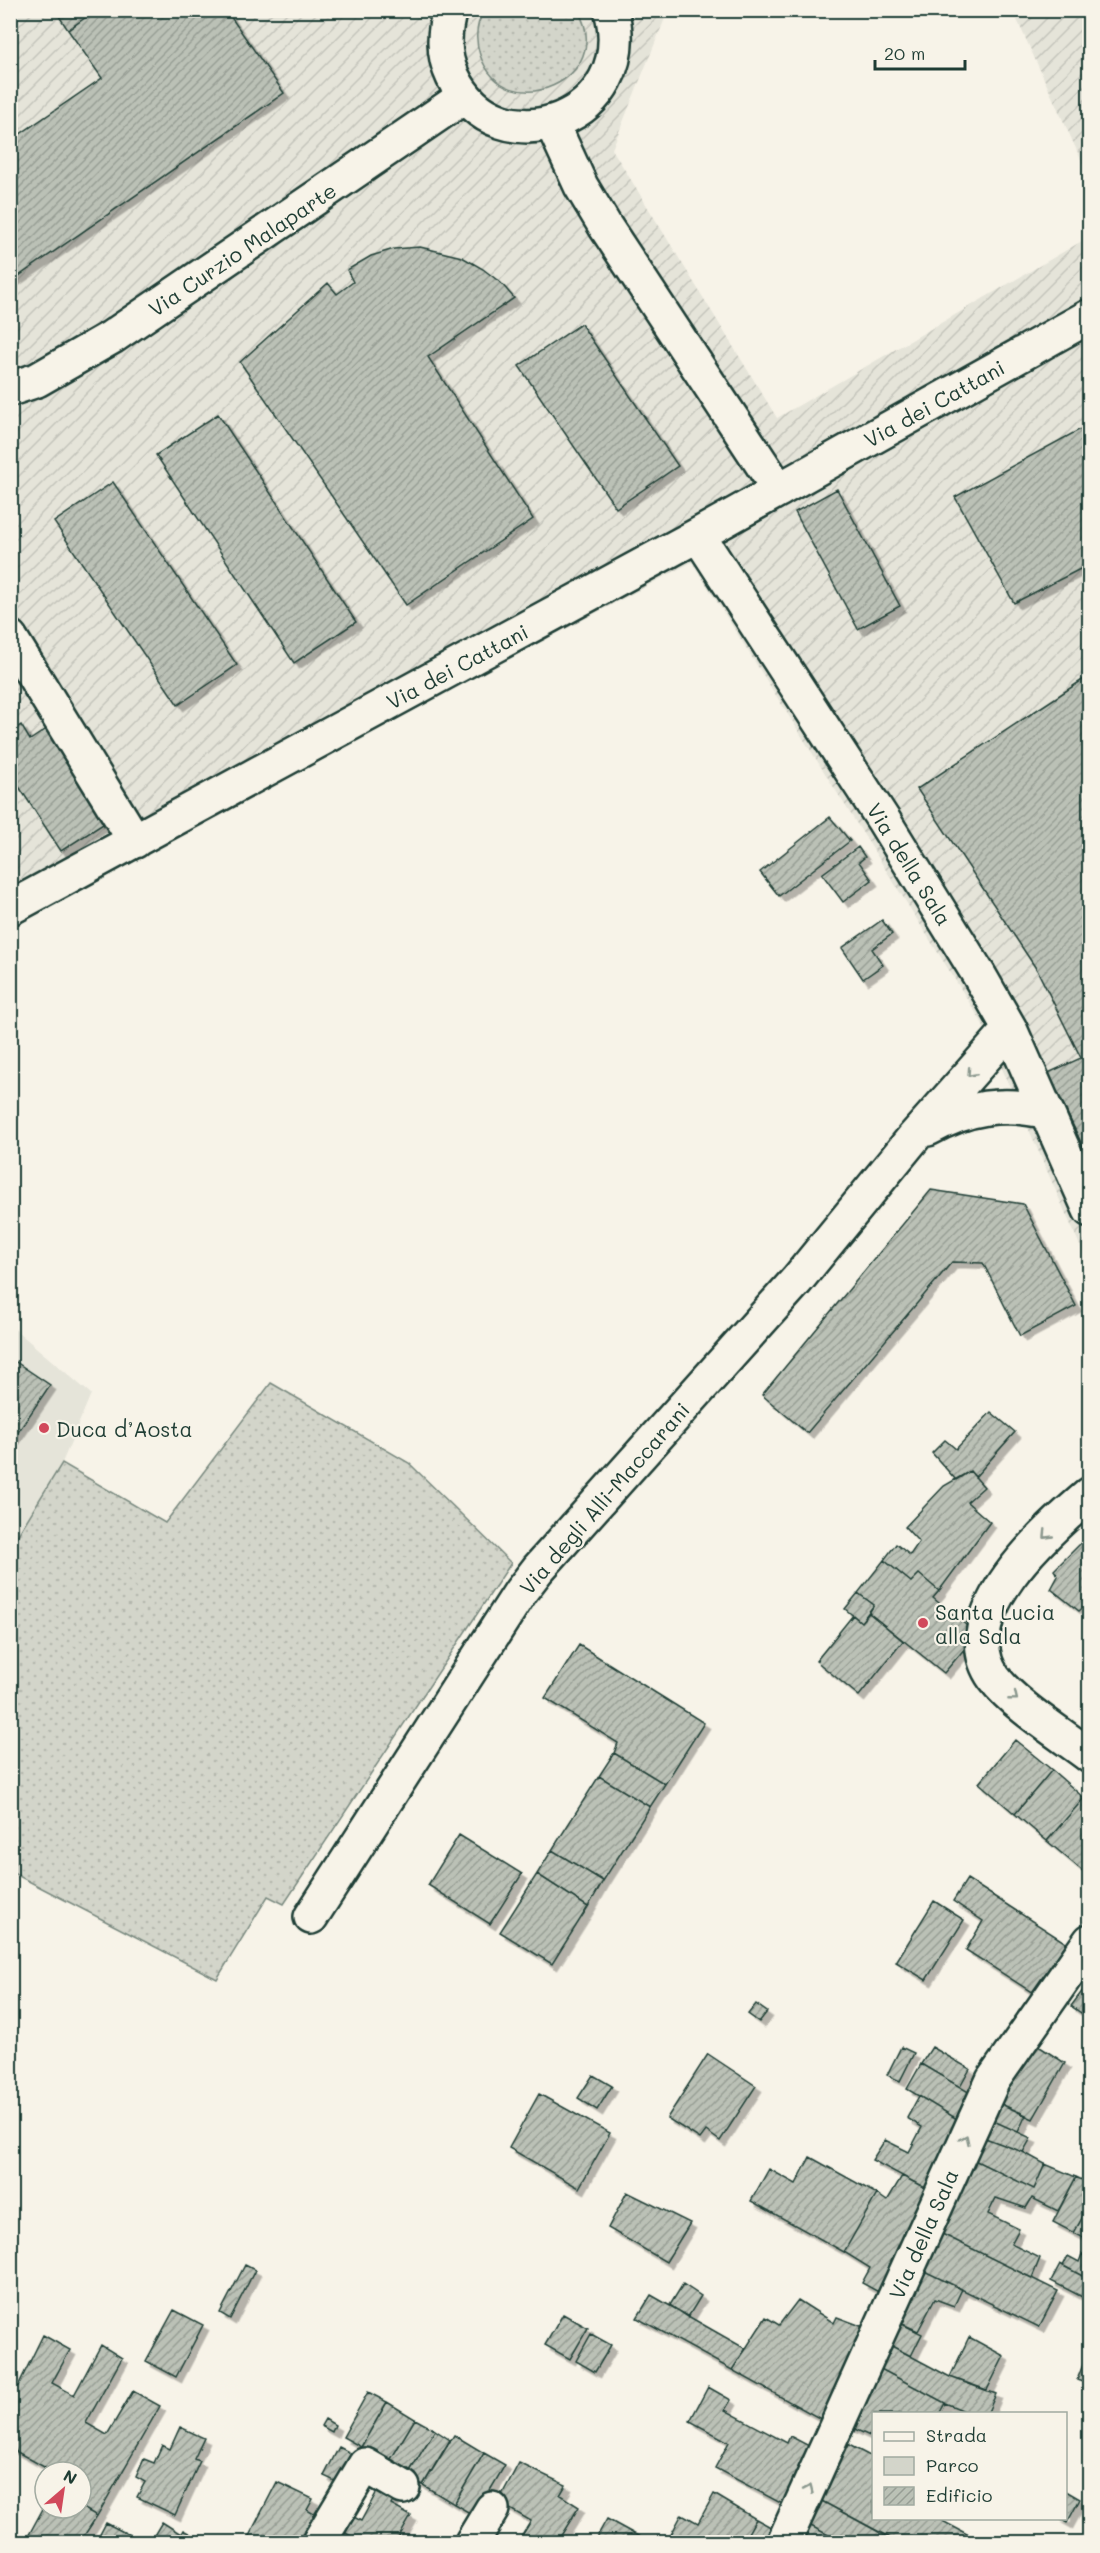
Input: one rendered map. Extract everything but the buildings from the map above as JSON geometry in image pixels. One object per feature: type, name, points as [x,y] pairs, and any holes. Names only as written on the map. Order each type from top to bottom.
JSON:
[{"type":"street","points":[[450,10],[445,30],[446,56],[454,79],[465,96],[486,113],[506,122],[532,126],[552,123],[581,109],[605,81],[612,64],[616,40],[611,10]]},
{"type":"street","name":"Via Curzio Malaparte","points":[[10,389],[37,380],[112,337],[465,96]]},
{"type":"street","points":[[552,123],[581,186],[605,226],[779,490]]},
{"type":"street","name":"Via dei Cattani","points":[[10,908],[698,536],[1089,316]]},
{"type":"street","name":"Via della Sala","points":[[698,536],[884,821],[1010,1029],[1089,1210]]},
{"type":"street","points":[[10,637],[135,841]]},
{"type":"street","name":"Via degli Alli-Maccarani","points":[[311,1917],[521,1591],[797,1280],[914,1137],[1010,1029]]},
{"type":"street","name":"Via degli Alli-Maccarani","points":[[914,1137],[959,1113],[975,1109],[1011,1106],[1047,1112]]},
{"type":"street","points":[[1089,1494],[1033,1550],[1004,1583],[993,1602],[983,1632],[986,1662],[998,1684],[1089,1756]]},
{"type":"street","name":"Via della Sala","points":[[784,2542],[993,2080],[1089,1941]]},
{"type":"street","points":[[319,2542],[365,2465],[403,2487]]},
{"type":"street","points":[[472,2542],[492,2509]]},
{"type":"shaded area","points":[[11,11],[668,11],[612,149],[777,418],[1089,237],[1089,1266],[981,1021],[692,562],[11,923]]},
{"type":"shaded area","points":[[1013,11],[1089,11],[1089,177]]},
{"type":"shaded area","name":"Duca d’Aosta","points":[[11,1326],[91,1394],[62,1463],[11,1546]]},
{"type":"green space","points":[[484,11],[578,11],[586,35],[583,56],[571,73],[553,86],[533,91],[512,89],[493,77],[480,55],[477,32]]},
{"type":"green space","points":[[271,1383],[409,1463],[511,1563],[284,1904],[268,1896],[217,1979],[11,1872],[11,1546],[62,1463],[165,1523]]},
{"type":"place","name":"Duca d’Aosta","points":[[44,1428]]},
{"type":"place","name":"Santa Lucia alla Sala","points":[[923,1623]]}]
